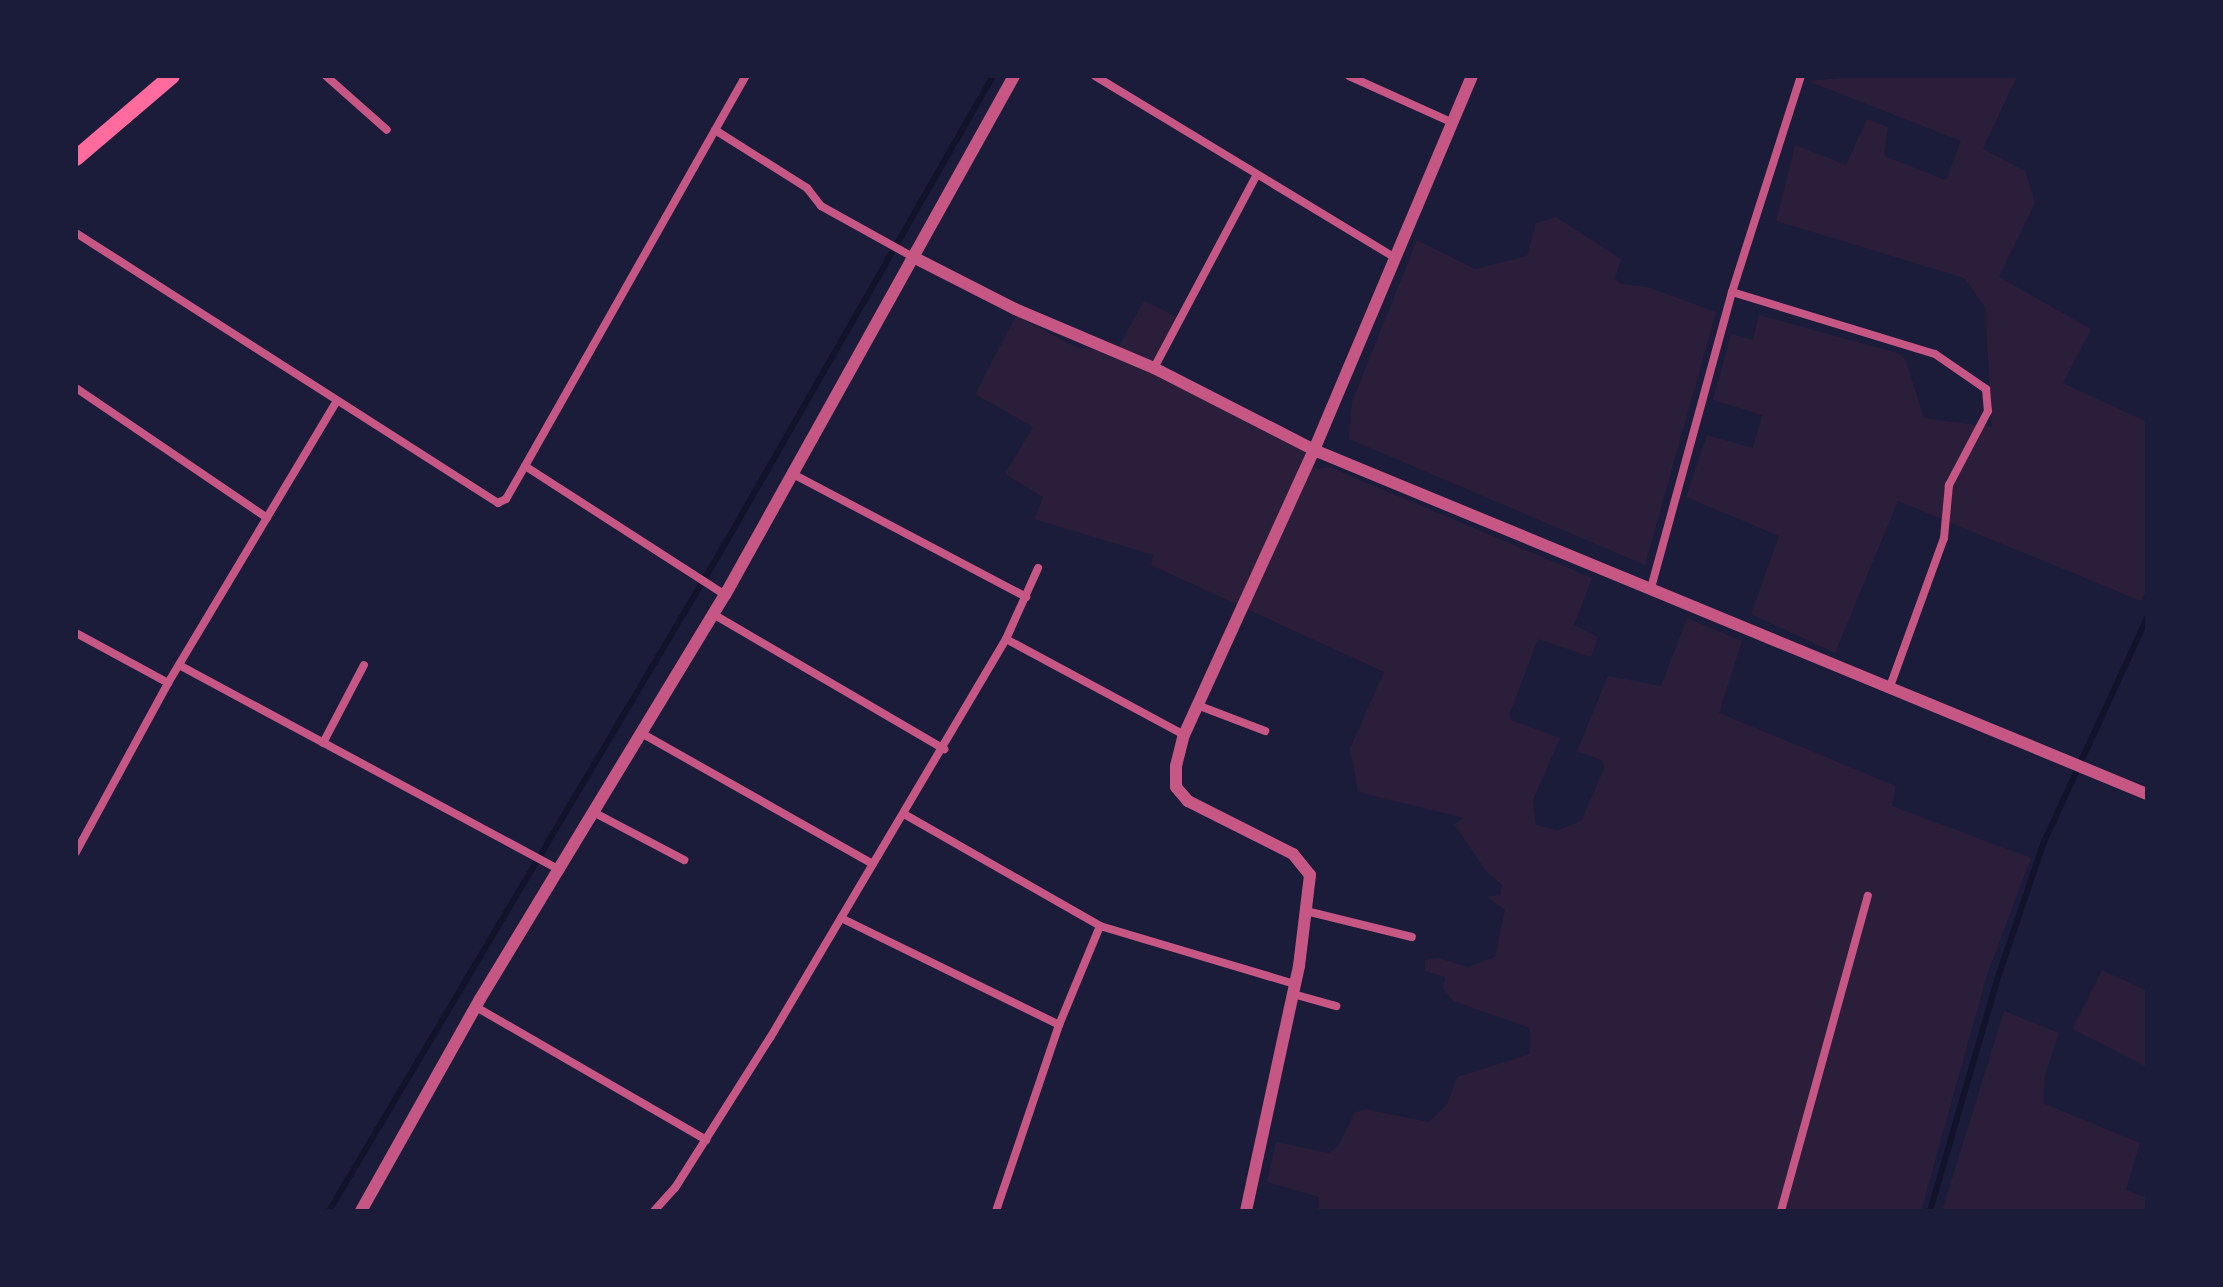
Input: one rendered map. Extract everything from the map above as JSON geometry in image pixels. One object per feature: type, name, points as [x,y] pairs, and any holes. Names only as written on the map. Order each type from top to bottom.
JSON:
[{"type":"highway","points":[[76,158],[172,76]]},
{"type":"street","points":[[326,76],[387,130]]},
{"type":"street","points":[[76,233],[335,404],[492,501],[506,499],[746,76]]},
{"type":"street","points":[[361,1211],[476,1007],[713,614],[720,591],[791,473],[1014,76]]},
{"type":"street","points":[[1095,76],[1255,178],[1395,258]]},
{"type":"street","points":[[1349,76],[1453,123]]},
{"type":"street","points":[[1246,1211],[1294,989],[1310,875],[1304,864],[1204,812],[1176,787],[1184,735],[1314,450],[1472,76]]},
{"type":"street","points":[[1651,588],[1732,292],[1801,76]]},
{"type":"street","points":[[715,130],[807,188],[821,206],[913,257],[1015,309],[1154,368],[1314,450],[2147,794]]},
{"type":"street","points":[[1154,368],[1255,178]]},
{"type":"street","points":[[1732,292],[1935,354],[1986,389],[1988,411],[1949,485],[1944,538],[1889,689]]},
{"type":"street","points":[[76,388],[267,518]]},
{"type":"street","points":[[76,852],[168,683],[335,404]]},
{"type":"street","points":[[525,466],[720,591]]},
{"type":"street","points":[[791,473],[1026,597]]},
{"type":"street","points":[[654,1211],[706,1140],[944,749],[1006,639],[1038,568]]},
{"type":"street","points":[[713,614],[944,749]]},
{"type":"street","points":[[76,633],[168,683]]},
{"type":"street","points":[[1006,639],[1184,735]]},
{"type":"street","points":[[179,665],[560,870]]},
{"type":"street","points":[[323,743],[364,665]]},
{"type":"street","points":[[1197,705],[1265,731]]},
{"type":"street","points":[[643,734],[873,864]]},
{"type":"street","points":[[595,813],[684,860]]},
{"type":"street","points":[[904,814],[1100,926],[1294,989],[1336,1006]]},
{"type":"street","points":[[1781,1211],[1868,896]]},
{"type":"street","points":[[1306,911],[1412,937]]},
{"type":"street","points":[[841,918],[1059,1025]]},
{"type":"street","points":[[996,1211],[1059,1025],[1100,926]]},
{"type":"street","points":[[476,1007],[706,1140]]},
{"type":"shaded area","points":[[1865,76],[2017,76],[1983,149],[2025,171],[2035,203],[1999,277],[2091,329],[2063,383],[2147,422],[2147,589],[2141,601],[1898,501],[1835,653],[1751,614],[1779,536],[1686,497],[1707,435],[1753,448],[1762,415],[1713,400],[1731,334],[1753,340],[1759,315],[1898,353],[1906,361],[1924,418],[1992,427],[1985,307],[1964,278],[1776,221],[1795,145],[1846,165],[1867,119],[1888,127],[1884,156],[1946,180],[1961,141],[1808,81]]},
{"type":"shaded area","points":[[1556,217],[1621,259],[1615,279],[1621,284],[1648,287],[1716,312],[1645,565],[1349,439],[1352,402],[1417,240],[1475,269],[1527,256],[1536,223]]},
{"type":"shaded area","points":[[1144,301],[1179,318],[1151,372],[1252,410],[1299,446],[1317,469],[1329,467],[1592,578],[1574,625],[1598,637],[1591,657],[1538,639],[1510,713],[1511,720],[1560,738],[1533,800],[1536,825],[1558,830],[1581,821],[1604,769],[1603,761],[1577,751],[1608,676],[1661,686],[1687,618],[1742,641],[1719,713],[1896,786],[1892,806],[2031,858],[1987,975],[1921,1211],[1318,1211],[1319,1197],[1267,1182],[1276,1142],[1329,1153],[1339,1145],[1354,1113],[1365,1109],[1429,1122],[1447,1104],[1457,1077],[1530,1054],[1530,1028],[1453,1001],[1443,988],[1445,977],[1425,971],[1425,960],[1438,958],[1468,967],[1495,957],[1505,910],[1487,897],[1500,895],[1502,885],[1486,871],[1454,824],[1464,818],[1358,792],[1350,748],[1384,672],[1151,565],[1153,555],[1034,519],[1043,497],[1005,474],[1033,427],[975,394],[1016,316],[1078,348],[1116,351]]},
{"type":"shaded area","points":[[2102,970],[2147,991],[2147,1067],[2072,1029]]},
{"type":"shaded area","points":[[2004,1011],[2059,1033],[2045,1075],[2043,1103],[2140,1143],[2126,1190],[2147,1198],[2147,1211],[1942,1211]]},
{"type":"waterway","points":[[329,1211],[725,544],[993,76]]},
{"type":"waterway","points":[[1930,1211],[1999,974],[2044,842],[2147,618]]}]
